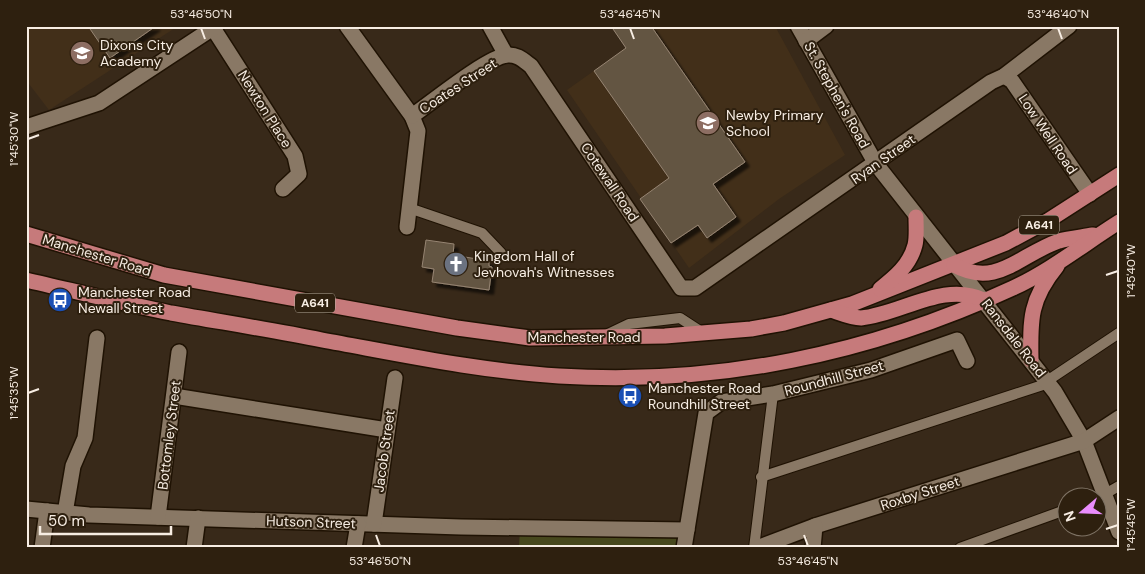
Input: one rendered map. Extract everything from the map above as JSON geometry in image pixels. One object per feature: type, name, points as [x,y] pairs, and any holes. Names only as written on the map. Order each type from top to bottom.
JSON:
[{"type":"main road","name":"Manchester Road","points":[[31,235],[164,274],[377,315],[530,338],[600,338],[704,333],[776,324],[832,310],[872,297],[1006,243],[1119,175]]},
{"type":"main road","points":[[872,297],[904,268],[916,245],[916,217]]},
{"type":"main road","points":[[26,280],[170,312],[466,365],[558,376],[641,378],[708,374],[765,367],[817,357],[878,340],[1013,288],[1119,222]]},
{"type":"main road","points":[[954,265],[967,272],[984,275],[1005,268],[1058,241],[1100,234]]},
{"type":"main road","points":[[1031,360],[1030,334],[1034,304],[1046,279],[1062,259]]},
{"type":"main road","points":[[832,310],[860,318],[952,293],[972,294],[984,300]]},
{"type":"street","points":[[347,26],[412,116],[418,131],[407,227]]},
{"type":"street","points":[[490,26],[506,55]]},
{"type":"street","name":"St. Stephen's Road","points":[[798,26],[876,164]]},
{"type":"street","points":[[806,41],[826,26]]},
{"type":"street","name":"Ryan Street","points":[[695,288],[876,164],[991,82],[1004,76],[1069,26]]},
{"type":"street","points":[[26,127],[99,103],[214,27]]},
{"type":"street","name":"Newton Place","points":[[214,27],[295,156],[299,174],[283,189]]},
{"type":"street","name":"Coates Street","points":[[412,116],[486,64],[506,55],[518,56],[531,66]]},
{"type":"street","name":"Cotewall Road","points":[[531,66],[681,288],[695,288]]},
{"type":"street","name":"Low Well Road","points":[[1004,76],[1012,81],[1090,194]]},
{"type":"street","name":"Ransdale Road","points":[[876,164],[1048,382],[1084,441],[1098,486]]},
{"type":"street","points":[[26,224],[31,235]]},
{"type":"street","points":[[65,512],[73,466],[85,438],[97,338]]},
{"type":"street","name":"Roundhill Street","points":[[684,548],[706,413],[721,402],[773,394],[871,370],[957,340],[966,361]]},
{"type":"street","name":"Bottomley Street","points":[[158,517],[179,352]]},
{"type":"street","name":"Jacob Street","points":[[374,524],[395,378]]},
{"type":"street","points":[[174,396],[388,430]]},
{"type":"street","name":"Roxby Street","points":[[756,548],[815,526],[1084,441],[1119,418]]},
{"type":"street","name":"Hutson Street","points":[[26,508],[47,511],[158,517],[358,524],[687,530]]},
{"type":"street","points":[[42,548],[47,511]]},
{"type":"street","name":"Ransdale Road","points":[[1108,511],[1119,532]]},
{"type":"street","points":[[194,548],[198,518]]},
{"type":"street","points":[[354,548],[358,524]]},
{"type":"street","points":[[813,548],[815,526]]},
{"type":"lane","points":[[409,208],[482,233],[500,253]]},
{"type":"lane","points":[[761,477],[1048,382],[1119,333]]},
{"type":"lane","points":[[756,548],[761,477],[773,394]]},
{"type":"lane","points":[[1108,493],[1119,486]]},
{"type":"lane","points":[[960,548],[1058,513]]},
{"type":"shaded area","name":"Dixons City Academy","points":[[26,26],[178,26],[49,110],[26,80]]},
{"type":"shaded area","name":"Newby Primary School","points":[[612,26],[775,26],[845,155],[779,199],[689,268],[567,90],[626,48]]},
{"type":"shaded area","points":[[520,528],[687,530],[684,548],[519,548]]},
{"type":"building","points":[[88,26],[156,26],[110,58]]},
{"type":"building","points":[[611,26],[651,26],[745,162],[713,184],[736,217],[707,238],[698,225],[671,243],[640,199],[669,178],[594,71],[626,48]]},
{"type":"building","name":"Kingdom Hall of Jevhovah's Witnesses","points":[[426,240],[454,244],[453,255],[489,261],[489,266],[492,267],[489,290],[432,282],[434,269],[422,267]]},
{"type":"place","name":"Dixons City Academy","points":[[82,53]]},
{"type":"place","name":"Newby Primary School","points":[[708,123]]},
{"type":"place","name":"Kingdom Hall of Jevhovah's Witnesses","points":[[456,264]]},
{"type":"place","name":"Manchester Road Newall Street","points":[[60,300]]},
{"type":"place","name":"Manchester Road Roundhill Street","points":[[630,396]]}]
